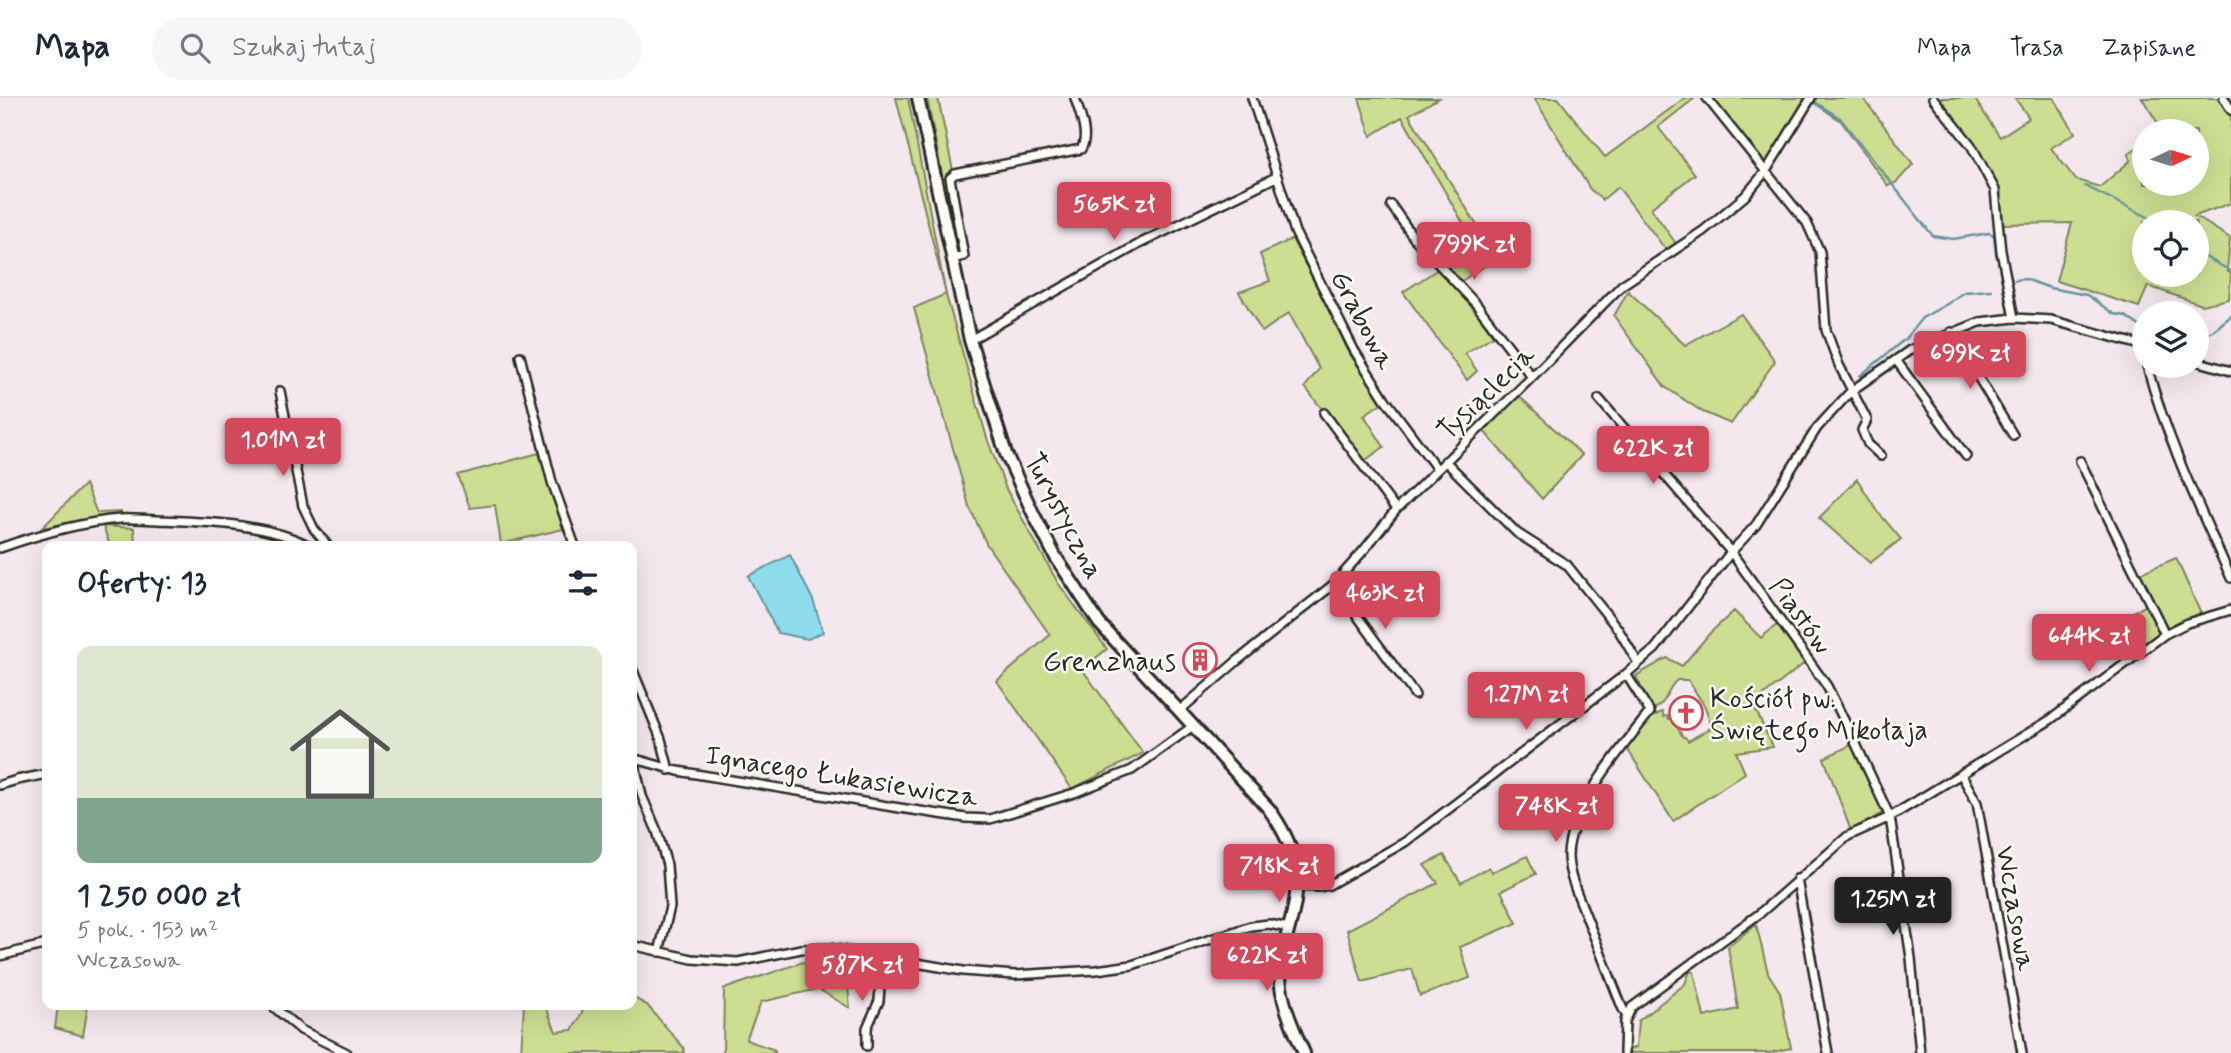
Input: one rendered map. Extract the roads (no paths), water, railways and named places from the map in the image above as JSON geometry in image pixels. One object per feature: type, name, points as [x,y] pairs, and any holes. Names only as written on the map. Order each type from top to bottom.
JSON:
[{"type":"main road","name":"Turystyczna","points":[[918,98],[970,340],[1006,454],[1055,556],[1099,623],[1269,809],[1284,830],[1293,851],[1297,886],[1289,928]]},
{"type":"main road","points":[[1289,928],[1283,951],[1281,983],[1304,1053]]},
{"type":"street","points":[[952,259],[964,256],[950,178],[955,174],[1081,149],[1085,137],[1075,98]]},
{"type":"street","name":"Grabowa","points":[[1252,98],[1295,232],[1354,350],[1385,399],[1437,469]]},
{"type":"street","points":[[1707,98],[1807,223],[1820,252],[1826,330],[1839,365],[1867,420],[1862,430],[1868,444],[1881,456]]},
{"type":"street","name":"Tysiąclecia","points":[[1179,711],[1334,584],[1396,509],[1622,285],[1703,231],[1745,197],[1766,172],[1811,98]]},
{"type":"street","points":[[1933,98],[1971,145],[1995,190],[2001,251],[2014,317]]},
{"type":"street","points":[[2224,98],[2231,110]]},
{"type":"street","points":[[970,340],[1141,243],[1276,177]]},
{"type":"street","points":[[1391,205],[1414,238],[1476,304],[1532,377]]},
{"type":"street","points":[[1297,886],[1329,885],[1405,842],[1655,649],[1731,552],[1756,525],[1818,428],[1852,391],[1919,345],[1980,322],[2014,317],[2051,320],[2132,343]]},
{"type":"street","points":[[1951,332],[2013,435]]},
{"type":"street","points":[[520,356],[552,482],[573,541]]},
{"type":"street","points":[[1896,360],[1966,456]]},
{"type":"street","points":[[2209,365],[2231,371]]},
{"type":"street","points":[[2150,378],[2173,446],[2231,578]]},
{"type":"street","points":[[280,391],[303,506],[314,529],[324,541]]},
{"type":"street","name":"Piastów","points":[[1599,399],[1731,552],[1827,685],[1890,817]]},
{"type":"street","points":[[1324,413],[1396,509]]},
{"type":"street","points":[[1445,461],[1517,533],[1567,565],[1618,629],[1638,663]]},
{"type":"street","points":[[2080,461],[2165,634]]},
{"type":"street","points":[[0,548],[48,534],[121,519],[202,522],[267,531],[301,541]]},
{"type":"street","points":[[1334,584],[1415,695]]},
{"type":"street","points":[[1624,1053],[1626,1015],[1632,1007],[1759,914],[1848,836],[1890,817],[2050,720],[2165,634],[2215,613],[2231,610]]},
{"type":"street","points":[[1626,674],[1650,712],[1615,756],[1574,823],[1568,855],[1575,888],[1626,1015]]},
{"type":"street","points":[[637,680],[661,739],[669,770]]},
{"type":"street","name":"Ignacego Łukasiewicza","points":[[637,760],[669,770],[893,807],[990,819],[1074,793],[1132,770],[1193,726]]},
{"type":"street","name":"Wczasowa","points":[[1961,774],[1977,803],[2022,1053]]},
{"type":"street","points":[[0,785],[42,775]]},
{"type":"street","points":[[637,775],[667,865],[670,907],[659,952]]},
{"type":"street","points":[[1890,817],[1911,958],[1920,1053]]},
{"type":"street","points":[[1797,879],[1828,1053]]},
{"type":"street","points":[[637,946],[692,959],[737,962],[801,949],[829,948],[963,971],[1015,975],[1096,970],[1161,957],[1251,926],[1269,923],[1289,928]]},
{"type":"street","points":[[0,956],[42,945]]},
{"type":"street","points":[[867,1046],[867,1028],[879,1001],[882,958]]},
{"type":"street","points":[[277,1010],[301,1030],[347,1053]]},
{"type":"water","points":[[790,555],[813,600],[823,632],[808,639],[778,633],[748,576]]},
{"type":"waterway","points":[[1815,102],[1840,118],[1933,236],[1953,239],[1989,233],[1994,235],[2001,268]]},
{"type":"waterway","points":[[2085,186],[2134,210]]},
{"type":"waterway","points":[[2209,259],[2231,271]]},
{"type":"waterway","points":[[2015,280],[2025,279],[2050,288],[2087,295],[2114,314],[2132,321]]},
{"type":"waterway","points":[[1860,376],[1905,339],[1922,318],[1964,292],[1991,290]]},
{"type":"waterway","points":[[2209,332],[2231,316]]},
{"type":"place","name":"Grenzhaus","points":[[1200,660]]},
{"type":"place","name":"Kościół pw. Świętego Mikołaja","points":[[1686,713]]}]
